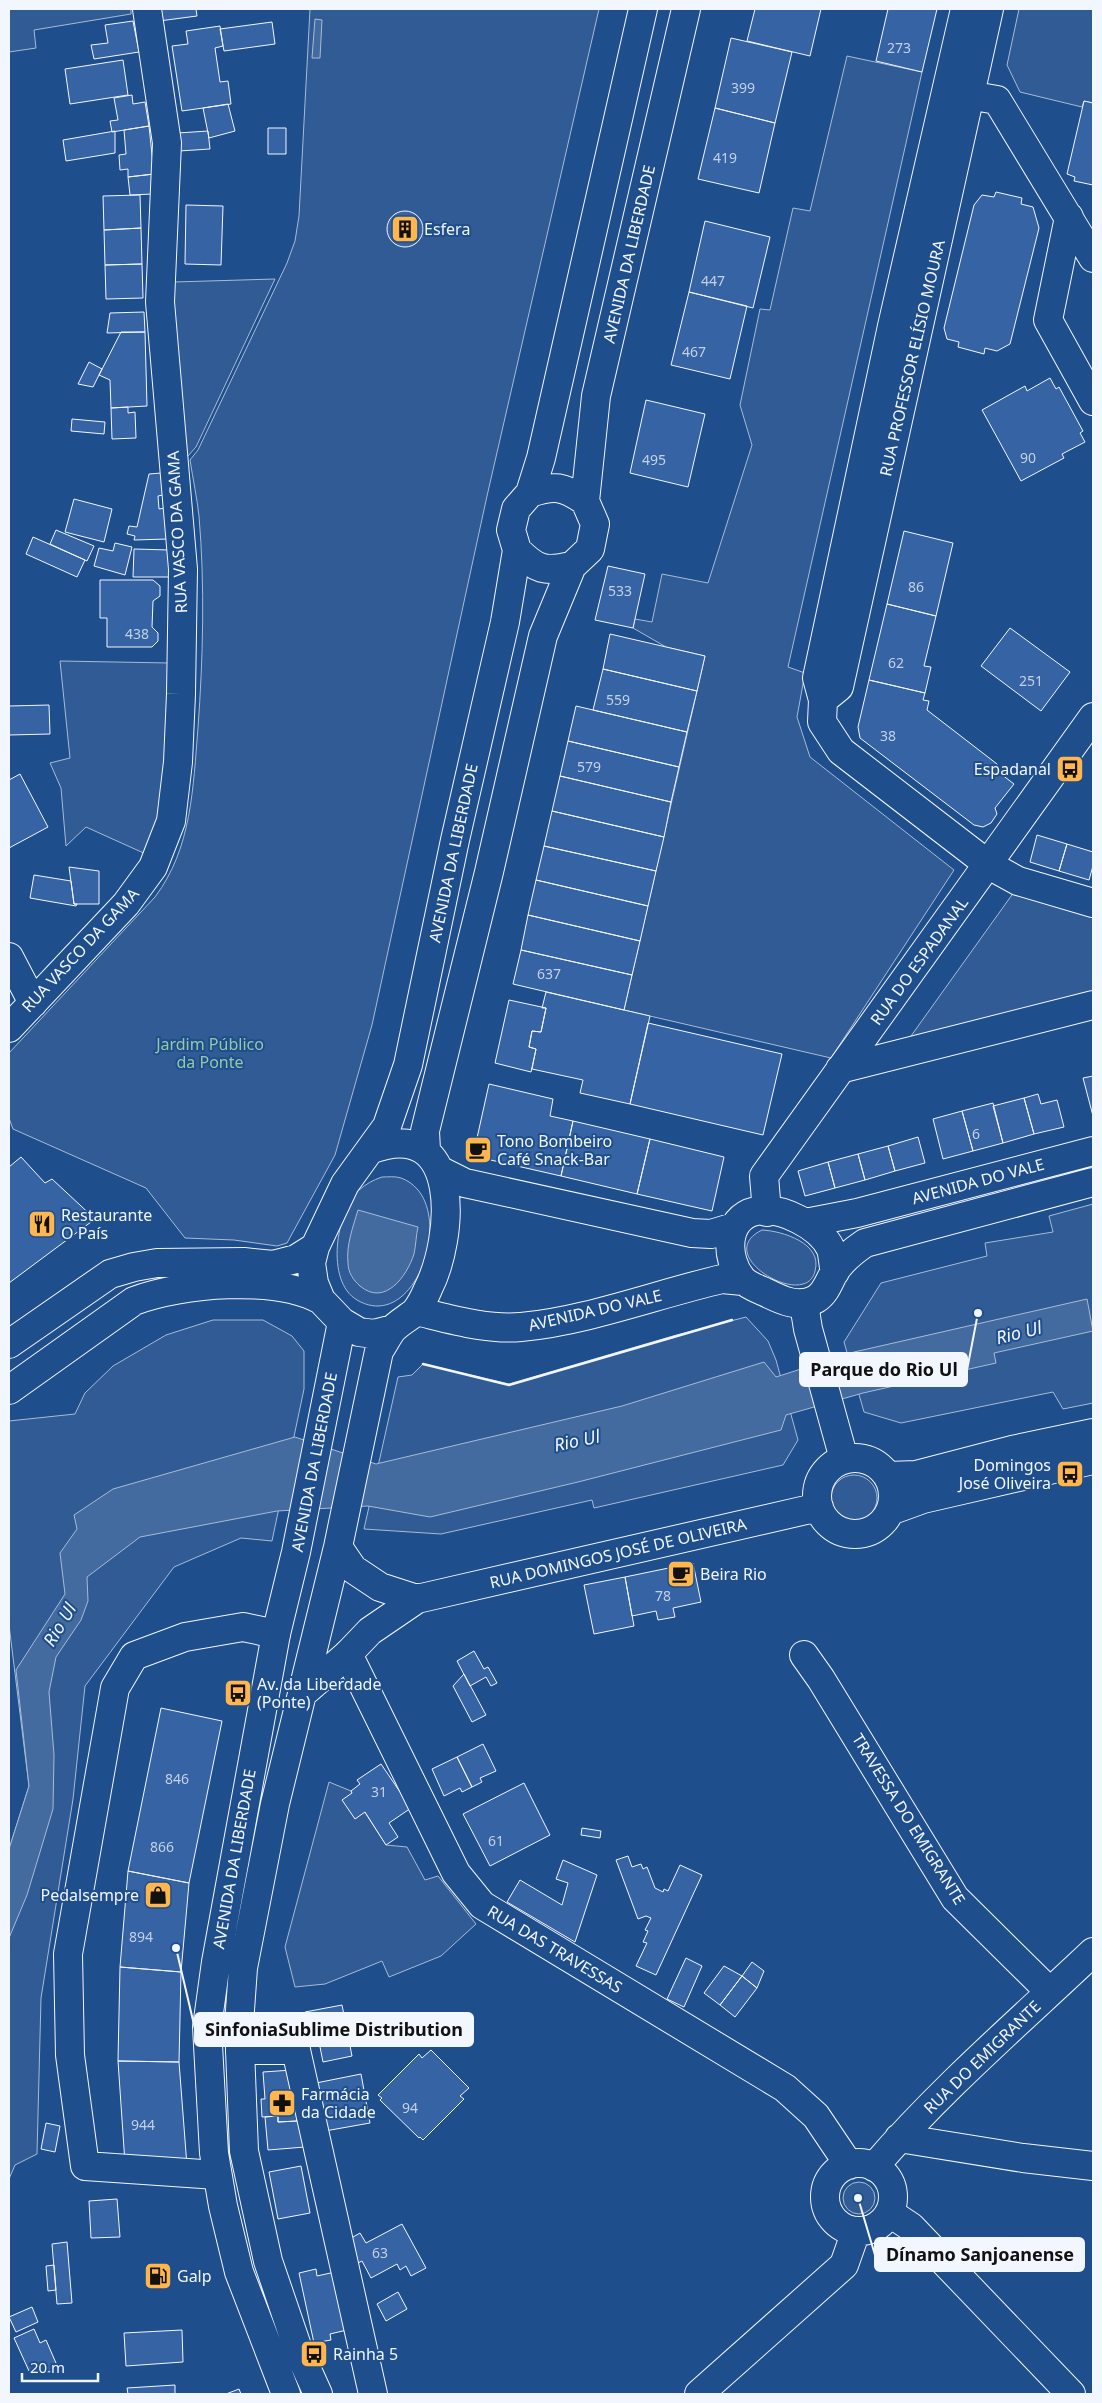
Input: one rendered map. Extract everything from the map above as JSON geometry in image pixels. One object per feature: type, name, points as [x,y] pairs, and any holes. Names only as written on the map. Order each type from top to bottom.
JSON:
[{"type":"main road","name":"RUA VASCO DA GAMA","points":[[9,1028],[126,904],[153,867],[171,821],[181,694],[183,569],[160,302],[167,143],[147,9]]},
{"type":"main road","name":"AVENIDA DA LIBERDADE","points":[[393,1329],[374,1334],[359,1332],[342,1322],[321,1300],[314,1283],[311,1263],[316,1247],[345,1184],[372,1150],[387,1126],[408,1065],[455,840],[505,622],[517,550],[511,530],[516,509],[530,494],[541,458],[643,9]]},
{"type":"main road","name":"AVENIDA DA LIBERDADE","points":[[318,2394],[300,2352],[268,2261],[244,2151],[239,2024],[244,1968],[275,1804],[338,1547],[379,1351],[393,1329],[416,1311],[429,1288],[440,1259],[446,1221],[425,1131],[489,872],[543,636],[572,566],[590,549],[595,524],[585,501],[596,396],[686,9]]},
{"type":"main road","name":"RUA PROFESSOR ELÍSIO MOURA","points":[[965,9],[892,326],[817,678],[823,700],[822,722],[841,751],[989,865],[1018,881],[1093,903]]},
{"type":"main road","name":"RUA PROFESSOR ELÍSIO MOURA","points":[[823,700],[839,687],[937,247],[968,95],[989,9]]},
{"type":"main road","points":[[968,95],[996,100],[1093,258]]},
{"type":"main road","points":[[1069,217],[1048,320],[1093,401]]},
{"type":"main road","points":[[530,494],[549,487],[559,488],[568,490],[585,501]]},
{"type":"main road","points":[[517,550],[532,564],[545,568],[552,570],[572,566]]},
{"type":"main road","name":"RUA DO ESPADANAL","points":[[767,1212],[764,1176],[989,865],[1084,751],[1093,717]]},
{"type":"main road","points":[[9,957],[33,1003]]},
{"type":"main road","points":[[840,1070],[1093,1005]]},
{"type":"main road","points":[[372,1150],[400,1142],[412,1144],[465,1183],[692,1233],[711,1234],[734,1227],[745,1217],[756,1211],[778,1212],[805,1223],[820,1235],[831,1249],[834,1272]]},
{"type":"main road","name":"AVENIDA DO VALE","points":[[805,1223],[858,1213],[1093,1151]]},
{"type":"main road","name":"AVENIDA DO VALE","points":[[416,1311],[473,1324],[521,1327],[570,1319],[722,1279],[744,1281],[790,1302],[804,1304],[818,1298],[828,1285],[834,1272],[849,1254],[865,1243],[1093,1182]]},
{"type":"main road","points":[[734,1227],[728,1245],[732,1264],[744,1281]]},
{"type":"main road","points":[[9,1344],[110,1274],[134,1266],[157,1263],[205,1262],[244,1262],[273,1265],[296,1259],[316,1247]]},
{"type":"main road","points":[[9,1390],[134,1300],[156,1292],[242,1284],[307,1292],[321,1300]]},
{"type":"main road","points":[[804,1304],[808,1329],[844,1459]]},
{"type":"main road","name":"AVENIDA DA LIBERDADE","points":[[286,2394],[239,2272],[217,2175],[214,2153],[208,2027],[216,1962],[276,1634],[296,1552],[342,1322]]},
{"type":"main road","points":[[888,1476],[916,1475],[1012,1450],[1093,1434]]},
{"type":"main road","points":[[844,1459],[869,1460],[879,1466],[888,1476],[893,1487],[893,1500],[890,1511],[883,1522],[872,1530],[860,1534],[847,1533],[830,1524],[819,1507],[817,1495],[819,1484],[825,1473],[844,1459]]},
{"type":"main road","points":[[890,1511],[923,1499],[1093,1460]]},
{"type":"main road","name":"RUA DOMINGOS JOSÉ DE OLIVEIRA","points":[[302,1694],[348,1654],[370,1631],[417,1599],[819,1507]]},
{"type":"main road","points":[[338,1547],[353,1569],[380,1587],[417,1599]]},
{"type":"main road","points":[[217,2175],[85,2166],[70,2055],[68,1954],[115,1688],[134,1656],[185,1637],[243,1627],[276,1634]]},
{"type":"main road","name":"RUA DAS TRAVESSAS","points":[[348,1654],[456,1873],[482,1905],[785,2088],[816,2116],[862,2166]]},
{"type":"main road","name":"TRAVESSA DO EMIGRANTE","points":[[804,1655],[826,1686],[956,1898],[1050,1992]]},
{"type":"main road","name":"RUA DO EMIGRANTE","points":[[856,2231],[848,2229],[836,2221],[827,2208],[828,2185],[836,2172],[862,2166],[899,2138],[982,2055],[1093,1952]]},
{"type":"main road","points":[[240,2050],[296,2050],[373,2394]]},
{"type":"main road","points":[[899,2138],[1023,2158],[1093,2166]]},
{"type":"main road","points":[[699,2394],[844,2265],[856,2231],[876,2227],[890,2213],[893,2198],[886,2176],[862,2166]]},
{"type":"main road","points":[[890,2213],[911,2227],[1071,2394]]},
{"type":"green space","points":[[9,9],[131,9],[131,14],[34,30],[36,48],[9,52]]},
{"type":"green space","name":"Jardim Público da Ponte","points":[[310,9],[599,9],[487,496],[372,1025],[335,1155],[287,1243],[277,1246],[234,1240],[185,1238],[146,1188],[13,1129],[9,1118],[9,1053],[155,897],[177,858],[184,838],[194,772],[200,702],[203,622],[199,516],[190,460],[198,450],[287,263],[295,241],[299,216]]},
{"type":"green space","points":[[1019,9],[1093,9],[1093,103],[1084,101],[1082,107],[1020,92],[1007,65]]},
{"type":"green space","points":[[847,56],[922,72],[788,667],[805,673],[797,717],[810,757],[954,870],[831,1058],[624,1010],[705,656],[666,647],[633,628],[635,619],[652,622],[662,574],[708,583],[752,445],[740,405],[760,309],[770,310],[793,208],[810,211]]},
{"type":"green space","points":[[275,279],[196,447],[187,457],[175,339],[174,282]]},
{"type":"green space","points":[[60,661],[170,663],[162,799],[148,855],[86,827],[66,846],[61,788],[50,763],[70,758]]},
{"type":"green space","points":[[1014,892],[1093,915],[1093,992],[906,1043]]},
{"type":"green space","points":[[382,1177],[401,1178],[419,1191],[428,1211],[430,1236],[424,1261],[414,1283],[398,1299],[379,1306],[357,1300],[347,1291],[341,1278],[337,1246],[344,1214],[351,1200],[359,1190]]},
{"type":"green space","points":[[1093,1204],[1093,1403],[1063,1409],[1053,1392],[901,1423],[864,1412],[844,1342],[881,1283],[987,1256],[985,1243],[1053,1232],[1049,1216]]},
{"type":"green space","points":[[762,1230],[790,1236],[807,1246],[813,1253],[816,1261],[814,1273],[809,1281],[803,1284],[792,1285],[780,1282],[757,1268],[749,1258],[747,1248],[750,1239]]},
{"type":"green space","points":[[746,1317],[768,1341],[776,1360],[798,1440],[783,1465],[594,1508],[592,1500],[441,1534],[364,1529],[398,1377],[412,1375],[423,1364],[509,1384],[673,1336]]},
{"type":"green space","points":[[213,1320],[263,1320],[292,1336],[304,1351],[304,1389],[272,1541],[241,1538],[174,1567],[85,1686],[73,1799],[41,1998],[37,2154],[15,2165],[9,2179],[9,1849],[29,1786],[9,1625],[9,1421],[75,1414],[85,1393],[113,1366],[166,1335]]},
{"type":"green space","points":[[859,1475],[871,1481],[876,1489],[876,1507],[871,1515],[863,1520],[849,1521],[837,1515],[832,1507],[831,1493],[837,1481],[845,1476]]},
{"type":"green space","points":[[329,1782],[351,1791],[386,1845],[407,1847],[425,1880],[438,1876],[476,1924],[441,1956],[389,1977],[382,1961],[325,1984],[295,1987],[285,1947]]},
{"type":"green space","points":[[859,2182],[865,2183],[870,2187],[874,2192],[874,2204],[870,2209],[865,2213],[859,2214],[853,2213],[848,2209],[844,2204],[843,2198],[844,2192],[848,2187],[853,2183]]},
{"type":"water","points":[[315,19],[322,20],[320,58],[312,58]]},
{"type":"water","points":[[358,1210],[418,1227],[411,1263],[394,1286],[386,1291],[378,1293],[369,1292],[357,1284],[350,1273],[348,1250]]},
{"type":"water","name":"Rio Ul","points":[[1087,1299],[1093,1331],[994,1353],[996,1363],[863,1393],[786,1415],[781,1430],[578,1482],[430,1517],[368,1506],[277,1511],[140,1537],[87,1577],[88,1601],[81,1620],[56,1657],[49,1692],[54,1755],[53,1809],[27,1895],[9,1938],[9,1849],[29,1786],[16,1670],[65,1594],[60,1553],[77,1529],[74,1515],[113,1489],[295,1437],[376,1464],[622,1406],[764,1362],[776,1377],[854,1352]]},
{"type":"building","points":[[157,9],[196,9],[197,16],[159,21]]},
{"type":"building","points":[[755,9],[821,9],[810,56],[747,41]]},
{"type":"building","points":[[888,9],[937,9],[922,72],[876,61]]},
{"type":"building","points":[[133,21],[139,52],[94,59],[91,45],[108,43],[105,25]]},
{"type":"building","points":[[272,22],[275,44],[224,51],[220,29]]},
{"type":"building","points":[[220,26],[223,46],[215,48],[220,82],[228,81],[231,104],[182,111],[172,46],[188,44],[186,31]]},
{"type":"building","points":[[731,38],[792,52],[775,123],[715,108]]},
{"type":"building","points":[[123,60],[128,95],[70,104],[65,69]]},
{"type":"building","points":[[132,95],[133,104],[145,102],[149,126],[112,132],[110,121],[118,120],[114,98]]},
{"type":"building","points":[[1084,101],[1093,103],[1093,185],[1074,181],[1075,177],[1067,174]]},
{"type":"building","points":[[228,104],[235,131],[209,138],[203,108]]},
{"type":"building","points":[[715,108],[775,123],[759,193],[698,179]]},
{"type":"building","points":[[149,126],[154,174],[128,177],[128,169],[120,170],[119,155],[126,154],[124,130]]},
{"type":"building","points":[[268,128],[286,128],[286,154],[268,154]]},
{"type":"building","points":[[115,131],[115,153],[66,161],[63,140]]},
{"type":"building","points":[[208,131],[210,149],[179,151],[178,133]]},
{"type":"building","points":[[154,174],[153,194],[130,195],[128,177]]},
{"type":"building","points":[[996,192],[1022,198],[1021,204],[1033,207],[1039,228],[1010,344],[997,351],[985,348],[984,354],[958,347],[959,342],[947,339],[944,328],[974,205],[982,195],[994,197]]},
{"type":"building","points":[[140,195],[141,228],[104,230],[103,196]]},
{"type":"building","points":[[186,205],[223,206],[221,265],[185,264]]},
{"type":"building","name":"Esfera","points":[[405,211],[412,212],[418,216],[422,222],[422,236],[418,242],[412,246],[405,247],[398,246],[392,242],[388,236],[387,229],[388,222],[392,216],[398,212]]},
{"type":"building","points":[[705,221],[770,237],[753,308],[689,292]]},
{"type":"building","points":[[141,228],[142,264],[105,265],[104,230]]},
{"type":"building","points":[[142,264],[143,298],[106,299],[105,265]]},
{"type":"building","points":[[689,292],[747,306],[730,379],[671,365]]},
{"type":"building","points":[[144,312],[145,332],[107,333],[110,313]]},
{"type":"building","points":[[121,332],[145,332],[147,406],[111,408],[110,380],[99,375]]},
{"type":"building","points":[[89,362],[102,369],[93,387],[78,384]]},
{"type":"building","points":[[1050,378],[1056,389],[1059,387],[1083,431],[1080,433],[1085,442],[1062,454],[1064,458],[1021,481],[982,410],[1025,386],[1027,391]]},
{"type":"building","points":[[646,400],[705,414],[688,487],[630,473]]},
{"type":"building","points":[[128,407],[128,413],[135,412],[136,438],[112,439],[111,408]]},
{"type":"building","points":[[72,419],[105,422],[104,434],[71,431]]},
{"type":"building","points":[[161,473],[163,495],[158,496],[159,509],[165,508],[168,539],[134,540],[135,536],[127,534],[129,526],[137,527],[149,474]]},
{"type":"building","points":[[74,499],[112,509],[104,542],[65,532]]},
{"type":"building","points":[[56,530],[94,546],[87,561],[50,544]]},
{"type":"building","points":[[904,531],[953,543],[936,616],[887,604]]},
{"type":"building","points":[[33,537],[85,560],[77,577],[26,554]]},
{"type":"building","points":[[115,543],[132,547],[125,575],[94,566],[99,548],[113,551]]},
{"type":"building","points":[[134,549],[170,550],[170,577],[133,577]]},
{"type":"building","points":[[608,566],[645,574],[633,628],[595,620]]},
{"type":"building","points":[[100,580],[153,580],[160,586],[160,596],[153,601],[152,627],[158,633],[158,641],[152,647],[107,647],[107,618],[100,618]]},
{"type":"building","points":[[887,604],[936,616],[924,666],[931,667],[925,693],[869,680]]},
{"type":"building","points":[[1010,628],[1070,672],[1041,711],[981,666]]},
{"type":"building","points":[[610,634],[705,656],[697,691],[603,669]]},
{"type":"building","points":[[603,669],[697,691],[687,732],[593,710]]},
{"type":"building","points":[[869,680],[925,693],[923,700],[929,701],[927,710],[997,764],[1001,774],[1014,784],[995,808],[997,814],[991,823],[983,827],[974,825],[860,738],[858,727]]},
{"type":"building","points":[[49,705],[50,734],[9,735],[9,706]]},
{"type":"building","points":[[576,706],[687,732],[679,767],[568,741]]},
{"type":"building","points":[[568,741],[679,767],[671,802],[560,776]]},
{"type":"building","points":[[20,774],[48,827],[9,848],[9,780]]},
{"type":"building","points":[[560,776],[671,802],[664,837],[552,811]]},
{"type":"building","points":[[552,811],[664,837],[656,871],[544,846]]},
{"type":"building","points":[[1037,835],[1067,844],[1059,871],[1030,862]]},
{"type":"building","points":[[1067,844],[1093,852],[1093,866],[1089,880],[1059,871]]},
{"type":"building","points":[[544,846],[656,871],[648,906],[536,880]]},
{"type":"building","points":[[69,867],[99,871],[99,904],[74,904]]},
{"type":"building","points":[[34,875],[71,881],[74,904],[77,904],[76,906],[30,898]]},
{"type":"building","points":[[536,880],[648,906],[640,941],[528,915]]},
{"type":"building","points":[[528,915],[640,941],[632,975],[521,950]]},
{"type":"building","points":[[521,950],[632,975],[624,1010],[513,984]]},
{"type":"building","points":[[546,992],[650,1016],[630,1104],[580,1093],[583,1080],[532,1069],[536,1049],[529,1047],[532,1031],[541,1032],[546,1008],[542,1008]]},
{"type":"building","points":[[509,1000],[546,1008],[541,1032],[532,1031],[529,1047],[536,1049],[531,1072],[495,1063]]},
{"type":"building","points":[[648,1023],[782,1054],[763,1135],[630,1104]]},
{"type":"building","points":[[1093,1076],[1093,1116],[1083,1078]]},
{"type":"building","points":[[489,1084],[553,1099],[550,1116],[573,1121],[561,1176],[473,1156]]},
{"type":"building","points":[[1038,1094],[1041,1104],[1057,1100],[1064,1127],[1034,1134],[1024,1098]]},
{"type":"building","points":[[1024,1098],[1034,1134],[1003,1143],[993,1106]]},
{"type":"building","points":[[993,1103],[1003,1143],[973,1151],[962,1111]]},
{"type":"building","points":[[962,1111],[973,1151],[943,1159],[933,1119]]},
{"type":"building","points":[[573,1121],[650,1139],[637,1194],[561,1176]]},
{"type":"building","points":[[918,1137],[925,1163],[895,1171],[888,1146]]},
{"type":"building","points":[[650,1139],[724,1157],[712,1211],[637,1194]]},
{"type":"building","points":[[888,1146],[895,1171],[865,1180],[858,1154]]},
{"type":"building","points":[[858,1154],[865,1180],[835,1188],[828,1162]]},
{"type":"building","points":[[21,1157],[45,1183],[52,1179],[95,1219],[9,1283],[9,1167]]},
{"type":"building","points":[[828,1162],[835,1188],[805,1196],[798,1171]]},
{"type":"building","points":[[693,1563],[701,1602],[673,1608],[675,1617],[658,1620],[656,1611],[632,1616],[625,1577]]},
{"type":"building","points":[[625,1577],[634,1626],[594,1634],[584,1585]]},
{"type":"building","points":[[474,1651],[484,1669],[488,1667],[497,1683],[491,1686],[486,1677],[470,1686],[457,1661]]},
{"type":"building","points":[[464,1674],[486,1715],[472,1722],[453,1686]]},
{"type":"building","points":[[161,1708],[222,1721],[189,1883],[128,1871]]},
{"type":"building","points":[[483,1744],[496,1771],[480,1778],[482,1782],[472,1787],[457,1757]]},
{"type":"building","points":[[457,1757],[472,1787],[462,1792],[460,1788],[444,1796],[432,1769]]},
{"type":"building","points":[[381,1764],[411,1808],[389,1823],[398,1837],[386,1845],[365,1812],[355,1819],[342,1800],[360,1784],[357,1780]]},
{"type":"building","points":[[524,1783],[550,1835],[490,1866],[463,1814]]},
{"type":"building","points":[[582,1828],[601,1831],[600,1838],[581,1835]]},
{"type":"building","points":[[628,1856],[632,1867],[641,1864],[643,1869],[647,1867],[655,1888],[663,1892],[664,1889],[668,1891],[680,1865],[702,1875],[656,1975],[636,1966],[647,1943],[643,1942],[648,1931],[645,1930],[651,1918],[646,1916],[638,1919],[616,1860]]},
{"type":"building","points":[[563,1860],[597,1875],[575,1942],[507,1902],[520,1880],[562,1905],[568,1883],[556,1879]]},
{"type":"building","points":[[128,1871],[189,1883],[181,1972],[120,1967]]},
{"type":"building","points":[[686,1958],[702,1966],[684,2007],[667,1999]]},
{"type":"building","points":[[752,1962],[764,1971],[757,1988],[742,1976]]},
{"type":"building","points":[[724,1966],[742,1976],[720,2005],[704,1993]]},
{"type":"building","points":[[120,1967],[181,1972],[179,2062],[118,2061]]},
{"type":"building","points":[[742,1976],[757,1988],[735,2017],[720,2005]]},
{"type":"building","points":[[342,2005],[352,2056],[323,2062],[319,2042],[311,2043],[305,2012]]},
{"type":"building","points":[[431,2050],[469,2088],[460,2096],[464,2099],[423,2140],[380,2100],[382,2098],[378,2095],[419,2054],[422,2058]]},
{"type":"building","points":[[118,2061],[179,2062],[187,2166],[125,2163]]},
{"type":"building","points":[[292,2070],[297,2121],[278,2122],[278,2116],[262,2117],[261,2099],[265,2099],[263,2072]]},
{"type":"building","points":[[361,2074],[370,2123],[325,2131],[316,2083]]},
{"type":"building","points":[[296,2106],[305,2147],[268,2150],[265,2117],[278,2116],[278,2122],[297,2121]]},
{"type":"building","points":[[46,2123],[60,2126],[55,2152],[41,2149]]},
{"type":"building","points":[[301,2166],[310,2213],[278,2219],[269,2172]]},
{"type":"building","points":[[117,2199],[120,2237],[91,2238],[89,2201]]},
{"type":"building","points":[[402,2224],[426,2268],[411,2276],[406,2266],[400,2270],[397,2264],[371,2278],[362,2261],[352,2266],[348,2240],[360,2233],[366,2243]]},
{"type":"building","points":[[67,2242],[72,2303],[57,2304],[52,2244]]},
{"type":"building","points":[[54,2265],[56,2290],[48,2291],[46,2266]]},
{"type":"building","points":[[316,2269],[317,2276],[335,2272],[347,2330],[330,2334],[331,2340],[314,2343],[299,2273]]},
{"type":"building","points":[[398,2292],[407,2309],[386,2321],[377,2304]]},
{"type":"building","points":[[32,2307],[38,2322],[16,2332],[9,2317]]},
{"type":"building","points":[[34,2329],[40,2343],[46,2340],[59,2370],[54,2372],[29,2371],[14,2338]]},
{"type":"building","points":[[182,2330],[183,2362],[126,2366],[124,2333]]},
{"type":"building","points":[[175,2385],[175,2394],[128,2394],[127,2388]]},
{"type":"building","points":[[239,2389],[241,2394],[226,2394]]},
{"type":"wall","points":[[423,1364],[509,1385],[732,1320]]},
{"type":"place","name":"Esfera","points":[[405,229]]},
{"type":"place","name":"Espadanal","points":[[1070,769]]},
{"type":"place","name":"Tono Bombeiro Café Snack-Bar","points":[[478,1150]]},
{"type":"place","name":"Restaurante O País","points":[[42,1224]]},
{"type":"place","name":"Parque do Rio Ul","points":[[978,1313]]},
{"type":"place","name":"Domingos José Oliveira","points":[[1070,1474]]},
{"type":"place","name":"Beira Rio","points":[[681,1574]]},
{"type":"place","name":"Av. da Liberdade (Ponte)","points":[[238,1693]]},
{"type":"place","name":"Pedalsempre","points":[[158,1895]]},
{"type":"place","name":"SinfoniaSublime Distribution","points":[[176,1948]]},
{"type":"place","name":"Farmácia da Cidade","points":[[282,2103]]},
{"type":"place","name":"Dínamo Sanjoanense","points":[[858,2198]]},
{"type":"place","name":"Galp","points":[[158,2276]]},
{"type":"place","name":"Rainha 5","points":[[314,2354]]}]
